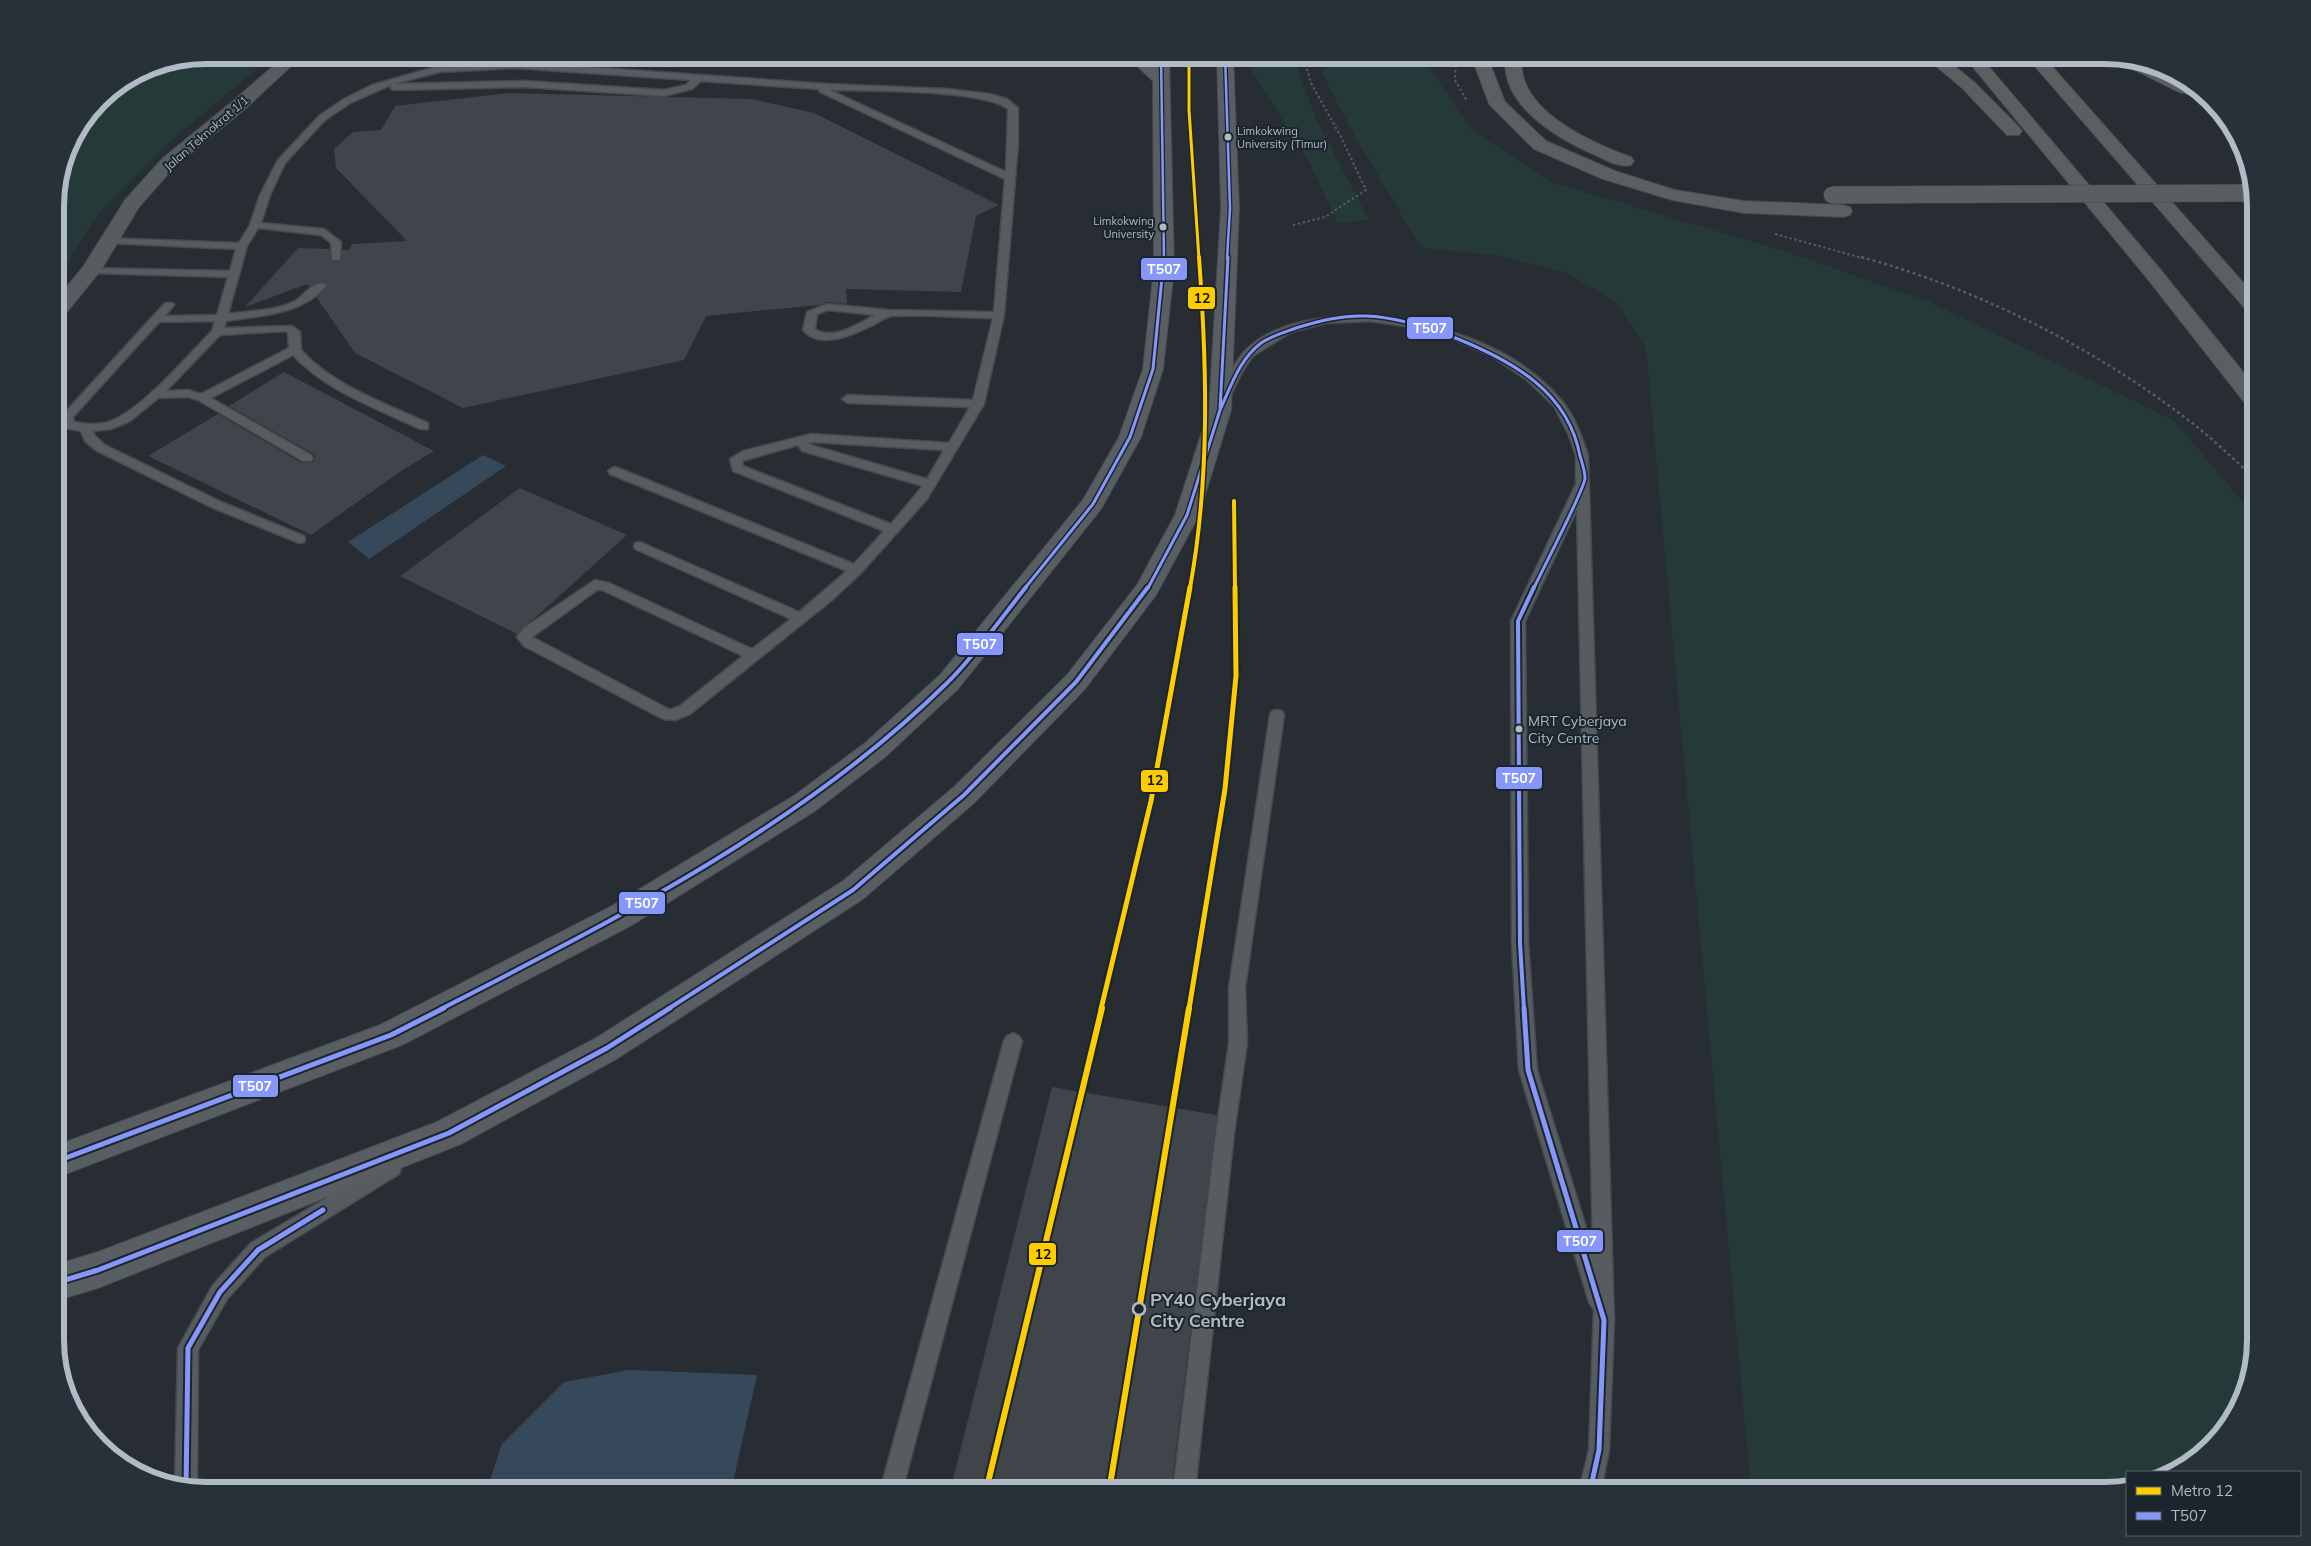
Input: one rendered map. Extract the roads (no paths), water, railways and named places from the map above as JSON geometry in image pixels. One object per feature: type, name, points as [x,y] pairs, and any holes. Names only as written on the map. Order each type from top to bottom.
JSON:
[{"type":"highway","points":[[1484,64],[1496,104],[1540,145],[1600,171],[1672,195],[1744,207],[1844,211]]},
{"type":"highway","points":[[1514,64],[1513,74],[1528,104],[1564,132],[1614,158],[1637,165]]},
{"type":"highway","points":[[1942,64],[1968,85],[2153,273]]},
{"type":"highway","points":[[1979,64],[2153,273],[2247,391]]},
{"type":"highway","points":[[2041,64],[2247,300]]},
{"type":"highway","points":[[2154,73],[2181,86]]},
{"type":"highway","points":[[1705,183],[1724,186]]},
{"type":"highway","points":[[1793,192],[1832,195]]},
{"type":"main road","points":[[64,1280],[98,1270],[449,1133],[607,1048],[853,890],[964,795],[1076,682],[1147,589],[1187,515],[1220,410],[1230,208],[1225,64]]},
{"type":"main road","points":[[64,1159],[391,1035],[621,916],[805,803],[875,750],[949,682],[1093,504],[1130,437],[1153,369],[1164,268],[1160,66]]},
{"type":"main road","points":[[1832,195],[2247,193]]},
{"type":"main road","points":[[1844,211],[2226,211]]},
{"type":"street","name":"Jalan Teknokrat 1/1","points":[[64,303],[91,270],[107,240],[131,204],[169,162],[239,105],[285,64]]},
{"type":"lane","points":[[169,305],[111,372],[73,408],[67,417],[70,425],[86,428],[118,422],[154,395],[217,332],[223,318],[232,274],[242,246],[256,224],[265,195],[281,162],[322,118],[348,101],[375,87],[439,69],[506,64],[817,87],[946,92],[986,96],[1004,101],[1013,108],[1013,143],[999,314],[978,404],[930,484],[894,530],[856,570],[801,618],[685,710],[676,715],[668,715],[529,643],[524,637],[529,631],[595,585],[604,586],[753,655]]},
{"type":"lane","points":[[375,87],[525,84],[664,93],[689,87],[698,78]]},
{"type":"lane","points":[[817,87],[1010,177]]},
{"type":"lane","points":[[256,224],[324,232],[336,242],[336,258]]},
{"type":"lane","points":[[107,240],[242,246]]},
{"type":"lane","points":[[91,270],[232,274]]},
{"type":"lane","points":[[158,319],[223,318],[286,308],[299,303],[321,286]]},
{"type":"lane","points":[[888,313],[844,335],[816,334],[809,330],[812,312],[827,307],[888,313],[999,314]]},
{"type":"lane","points":[[1220,410],[1237,369],[1254,350],[1278,334],[1308,324],[1342,317],[1386,319],[1428,328],[1473,343],[1500,356],[1531,378],[1557,404],[1572,426],[1582,456],[1584,480],[1604,1320],[1599,1450],[1592,1482]]},
{"type":"lane","points":[[217,332],[288,328],[294,332],[295,349],[310,366],[346,389],[424,426]]},
{"type":"lane","points":[[202,398],[295,349]]},
{"type":"lane","points":[[154,395],[188,393],[202,398],[307,458]]},
{"type":"lane","points":[[848,399],[978,404]]},
{"type":"lane","points":[[86,428],[89,438],[101,448],[216,504],[299,539]]},
{"type":"lane","points":[[894,530],[738,468],[736,459],[747,454],[811,438],[842,438],[952,447]]},
{"type":"lane","points":[[802,441],[806,448],[930,484]]},
{"type":"lane","points":[[614,471],[856,570]]},
{"type":"lane","points":[[1584,480],[1518,621],[1520,943],[1528,1070],[1604,1320]]},
{"type":"lane","points":[[640,546],[801,618]]},
{"type":"lane","points":[[1185,1482],[1224,1133],[1238,1043],[1237,988],[1277,715]]},
{"type":"lane","points":[[893,1482],[1013,1041]]},
{"type":"lane","points":[[186,1481],[188,1348],[220,1292],[258,1250],[449,1133]]},
{"type":"water","points":[[483,455],[506,466],[369,559],[348,542]]},
{"type":"water","points":[[629,1370],[757,1375],[733,1482],[489,1482],[502,1444],[564,1382]]},
{"type":"metro line","name":"12","points":[[988,1482],[1151,801],[1198,544],[1206,425],[1206,359],[1189,110],[1189,64]]},
{"type":"metro line","name":"12","points":[[1110,1482],[1225,789],[1236,676],[1234,501]]},
{"type":"place","name":"Limkokwing University (Timur)","points":[[1228,137]]},
{"type":"place","name":"Limkokwing University","points":[[1163,227]]},
{"type":"place","name":"MRT Cyberjaya City Centre","points":[[1519,729]]},
{"type":"place","name":"PY40 Cyberjaya City Centre","points":[[1139,1309]]}]
